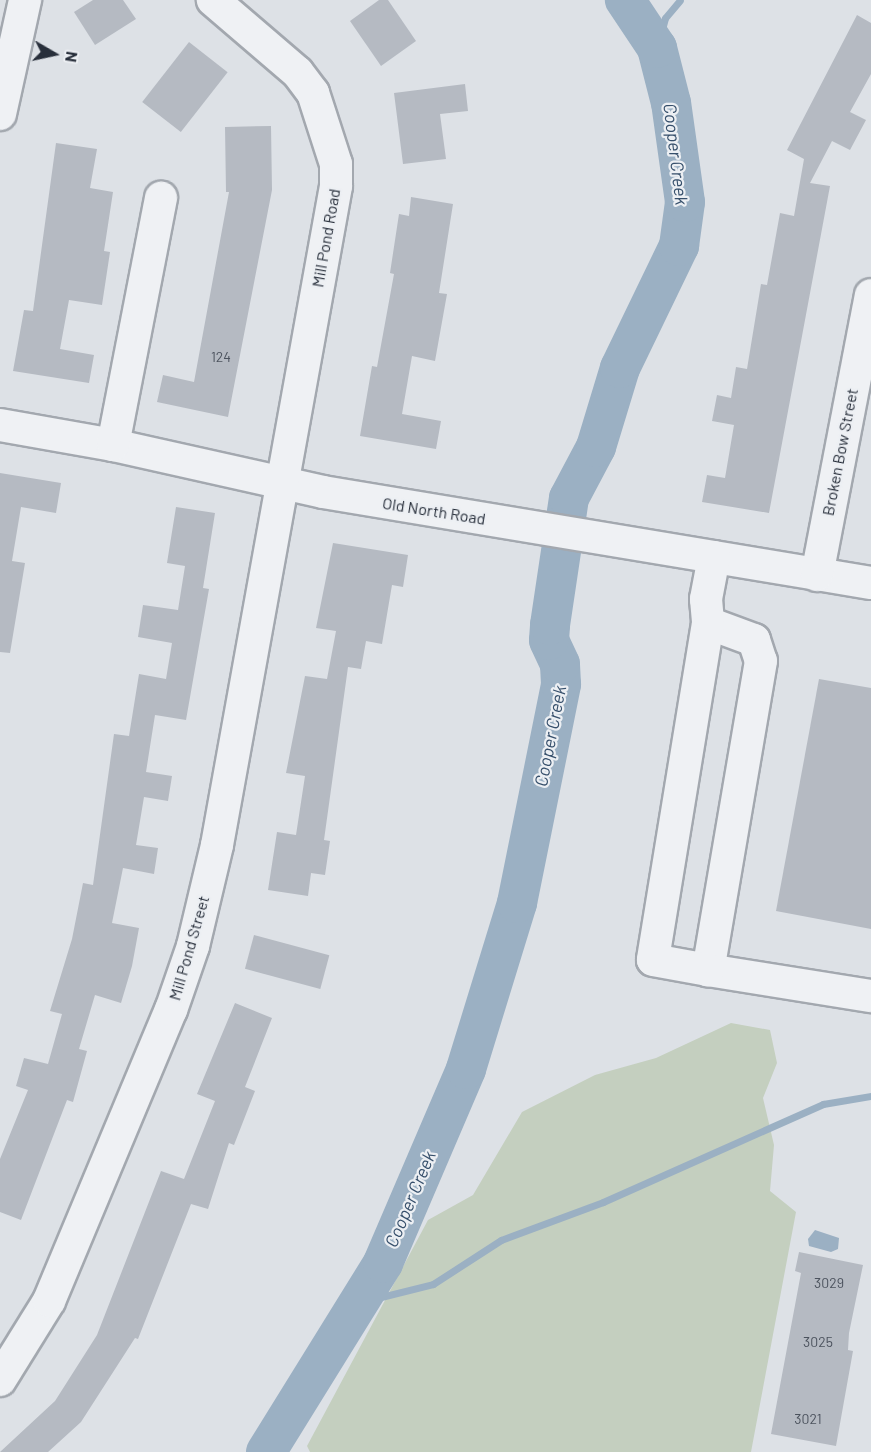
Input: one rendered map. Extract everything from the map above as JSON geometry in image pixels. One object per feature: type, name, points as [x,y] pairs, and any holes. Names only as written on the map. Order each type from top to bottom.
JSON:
[{"type":"street","points":[[0,114],[25,0]]},
{"type":"street","name":"Mill Pond Road","points":[[213,0],[297,72],[313,93],[336,164],[336,186],[281,484]]},
{"type":"street","points":[[113,445],[161,198]]},
{"type":"street","name":"Broken Bow Street","points":[[817,575],[871,295]]},
{"type":"street","name":"Old North Road","points":[[0,425],[113,445],[281,484],[614,538],[871,583]]},
{"type":"street","name":"Mill Pond Street","points":[[0,1380],[49,1301],[171,1010],[193,946],[217,845],[281,484]]},
{"type":"street","points":[[714,557],[706,599],[708,623],[653,960],[871,996]]},
{"type":"street","points":[[708,623],[725,626],[754,640],[761,661],[708,970]]},
{"type":"green space","points":[[731,1023],[770,1030],[777,1063],[763,1098],[774,1145],[770,1191],[796,1212],[751,1452],[310,1452],[307,1446],[428,1220],[473,1195],[522,1112],[595,1075],[656,1058]]},
{"type":"water","points":[[815,1230],[839,1238],[838,1249],[831,1252],[809,1246],[808,1239]]},
{"type":"building","points":[[93,0],[123,0],[136,19],[95,45],[74,12]]},
{"type":"building","points":[[379,0],[388,0],[416,41],[381,66],[350,21]]},
{"type":"building","points":[[857,15],[871,23],[871,74],[850,112],[866,120],[850,150],[832,141],[810,183],[830,186],[769,513],[702,502],[707,475],[725,478],[734,425],[712,421],[717,395],[731,398],[736,367],[747,369],[761,284],[767,285],[780,213],[794,216],[804,159],[787,150]]},
{"type":"building","points":[[189,42],[228,72],[181,132],[142,102]]},
{"type":"building","points":[[465,84],[468,111],[440,114],[446,159],[403,164],[394,93]]},
{"type":"building","points":[[271,126],[272,190],[228,417],[157,402],[163,375],[194,382],[229,192],[226,192],[225,127]]},
{"type":"building","points":[[56,143],[97,149],[90,188],[113,192],[104,251],[110,252],[102,305],[69,300],[60,349],[94,355],[89,383],[13,371],[24,310],[33,311]]},
{"type":"building","points":[[411,197],[453,204],[439,293],[447,294],[435,361],[412,356],[402,414],[441,421],[436,449],[360,436],[372,366],[377,367],[394,274],[390,273],[399,214],[409,216]]},
{"type":"building","points":[[0,473],[61,483],[56,513],[21,507],[12,561],[25,563],[10,653],[0,652]]},
{"type":"building","points":[[176,507],[215,513],[203,588],[209,589],[186,720],[155,715],[146,772],[172,776],[168,801],[144,797],[136,845],[158,848],[154,874],[123,868],[112,923],[139,928],[132,966],[121,1003],[95,995],[79,1049],[87,1051],[73,1102],[67,1100],[21,1220],[0,1212],[0,1159],[28,1090],[16,1086],[24,1058],[48,1064],[62,1014],[50,1011],[72,939],[83,883],[93,885],[114,734],[129,736],[139,674],[166,679],[172,643],[138,637],[143,605],[178,610],[185,566],[167,563]]},
{"type":"building","points":[[333,543],[408,555],[403,587],[392,585],[382,644],[366,641],[361,669],[348,667],[324,840],[330,841],[325,875],[311,873],[308,896],[268,890],[277,832],[296,835],[305,776],[286,773],[305,676],[327,679],[336,631],[316,628]]},
{"type":"building","points":[[819,679],[871,688],[871,929],[776,911]]},
{"type":"building","points":[[254,935],[329,955],[320,989],[245,969]]},
{"type":"building","points":[[235,1003],[272,1018],[245,1087],[255,1091],[234,1145],[229,1143],[208,1209],[191,1204],[138,1339],[135,1338],[81,1422],[48,1452],[0,1452],[55,1401],[97,1335],[161,1171],[184,1179],[215,1101],[197,1094]]},
{"type":"building","points":[[799,1252],[863,1265],[849,1333],[848,1350],[853,1351],[836,1446],[771,1434],[801,1273],[795,1271]]},
{"type":"waterway","name":"Cooper Creek","points":[[266,1452],[383,1263],[466,1069],[517,903],[561,684],[560,664],[549,640],[569,498],[596,447],[620,368],[679,246],[685,202],[671,103],[657,48],[625,0]]},
{"type":"waterway","points":[[657,48],[665,18],[680,0]]},
{"type":"waterway","points":[[361,1302],[433,1284],[501,1240],[603,1202],[823,1104],[871,1096]]}]
